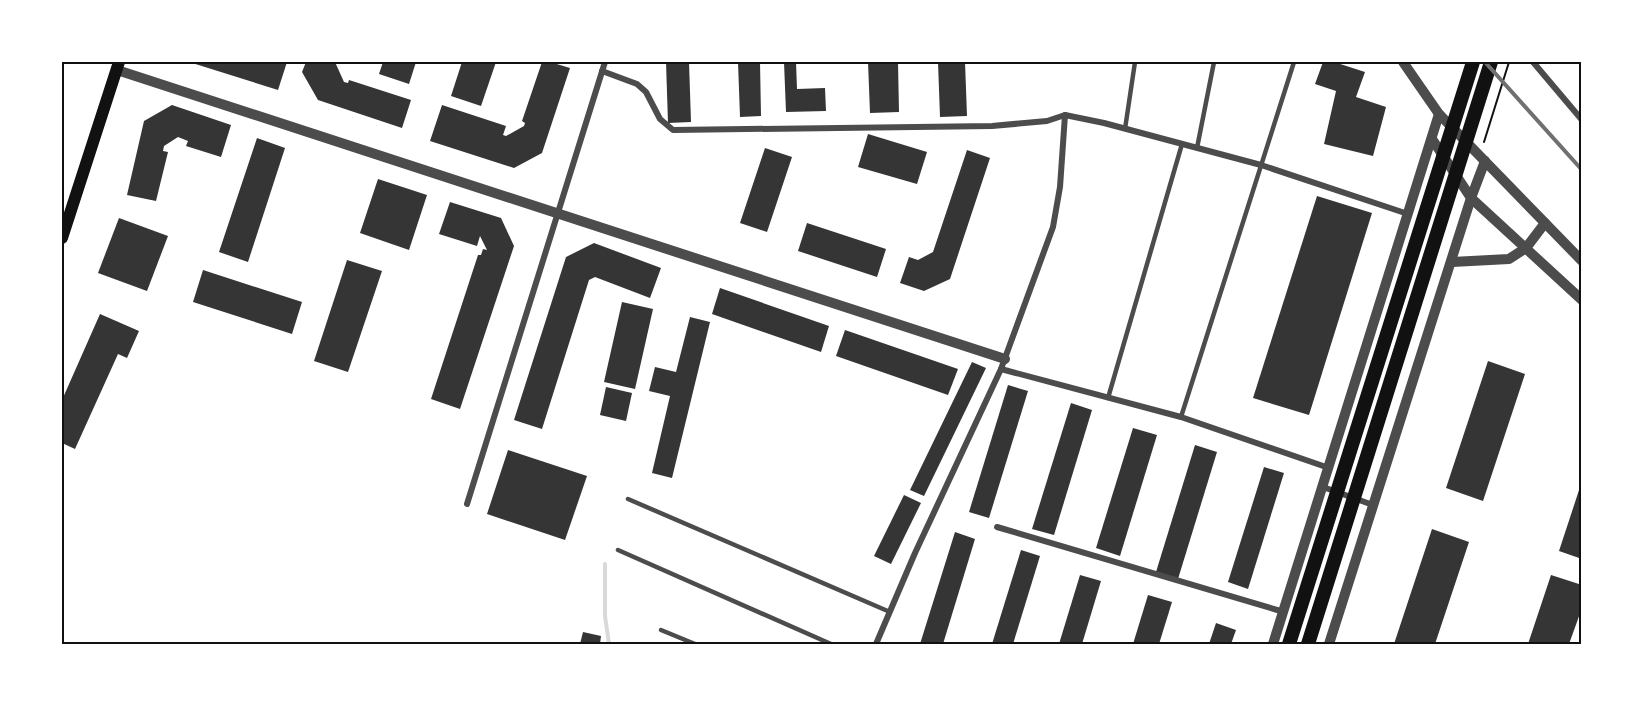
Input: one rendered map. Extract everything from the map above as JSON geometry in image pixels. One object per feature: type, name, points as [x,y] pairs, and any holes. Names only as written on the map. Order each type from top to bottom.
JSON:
[{"type":"main road","points":[[1289,645],[1473,62]]},
{"type":"main road","points":[[1308,645],[1491,62]]},
{"type":"main road","points":[[62,238],[118,66]]},
{"type":"street","points":[[467,504],[605,62]]},
{"type":"street","points":[[1403,62],[1439,114],[1581,261]]},
{"type":"street","points":[[1533,62],[1581,120]]},
{"type":"street","points":[[118,66],[1003,364],[1108,398],[1181,417],[1329,468]]},
{"type":"street","points":[[602,71],[637,84],[646,92],[660,119],[673,130],[992,126],[1047,122],[1065,115],[1261,165],[1409,214]]},
{"type":"street","points":[[1274,645],[1439,114]]},
{"type":"street","points":[[876,645],[915,553],[1003,364],[1053,227],[1060,187],[1065,115]]},
{"type":"street","points":[[1432,139],[1471,198],[1581,300]]},
{"type":"street","points":[[1329,645],[1471,198],[1485,161]]},
{"type":"street","points":[[1452,262],[1509,259],[1527,248],[1545,223]]},
{"type":"street","points":[[1323,487],[1373,505]]},
{"type":"street","points":[[996,527],[1284,612]]},
{"type":"lane","points":[[1125,129],[1135,62]]},
{"type":"lane","points":[[1197,148],[1214,62]]},
{"type":"lane","points":[[1181,417],[1294,62]]},
{"type":"lane","points":[[1108,398],[1182,144]]},
{"type":"lane","points":[[628,500],[890,612]]},
{"type":"lane","points":[[618,550],[831,645]]},
{"type":"lane","points":[[661,630],[695,645]]},
{"type":"path","points":[[1482,147],[1509,62]]},
{"type":"building","points":[[189,62],[287,62],[278,90]]},
{"type":"building","points":[[306,62],[335,62],[344,82],[348,83],[349,80],[411,100],[402,128],[318,100],[302,72]]},
{"type":"building","points":[[383,62],[416,62],[409,84],[379,74]]},
{"type":"building","points":[[462,62],[496,62],[481,106],[451,96]]},
{"type":"building","points":[[542,62],[570,68],[542,153],[514,168],[430,141],[442,105],[506,126],[503,135],[506,136],[524,126],[525,123],[522,121]]},
{"type":"building","points":[[666,62],[689,62],[691,122],[668,123]]},
{"type":"building","points":[[738,62],[760,62],[761,116],[740,117]]},
{"type":"building","points":[[784,62],[796,62],[797,89],[825,88],[826,111],[786,112]]},
{"type":"building","points":[[868,62],[898,62],[899,112],[870,113]]},
{"type":"building","points":[[938,62],[965,62],[967,116],[940,117]]},
{"type":"building","points":[[1323,62],[1334,62],[1365,72],[1356,97],[1386,107],[1373,156],[1324,144],[1336,91],[1315,84]]},
{"type":"building","points":[[172,105],[231,125],[221,157],[186,146],[188,141],[178,137],[164,146],[163,151],[168,152],[156,201],[127,195],[144,121]]},
{"type":"building","points":[[868,134],[927,152],[917,184],[858,167]]},
{"type":"building","points":[[257,138],[285,148],[248,262],[219,252]]},
{"type":"building","points":[[765,148],[792,157],[767,232],[740,223]]},
{"type":"building","points":[[967,150],[990,158],[950,279],[924,291],[900,283],[909,257],[918,260],[933,252]]},
{"type":"building","points":[[378,179],[427,195],[409,250],[360,233]]},
{"type":"building","points":[[1317,196],[1372,213],[1309,415],[1253,398]]},
{"type":"building","points":[[450,202],[501,218],[514,246],[460,409],[431,399],[478,255],[481,255],[483,249],[487,250],[480,236],[477,246],[439,234]]},
{"type":"building","points":[[119,218],[168,236],[147,291],[98,273]]},
{"type":"building","points":[[807,223],[886,249],[877,277],[798,251]]},
{"type":"building","points":[[594,243],[661,268],[650,298],[595,277],[589,280],[542,429],[514,420],[566,257]]},
{"type":"building","points":[[347,260],[382,271],[348,372],[314,361]]},
{"type":"building","points":[[203,270],[302,302],[292,334],[193,302]]},
{"type":"building","points":[[720,288],[829,326],[821,352],[712,314]]},
{"type":"building","points":[[622,302],[653,309],[635,389],[604,382]]},
{"type":"building","points":[[100,314],[139,331],[127,358],[118,354],[75,449],[62,443],[62,400]]},
{"type":"building","points":[[690,317],[710,322],[672,478],[652,473],[670,396],[649,391],[655,367],[676,372]]},
{"type":"building","points":[[845,330],[958,369],[948,395],[836,356]]},
{"type":"building","points":[[1488,361],[1525,374],[1483,501],[1446,488]]},
{"type":"building","points":[[972,362],[986,368],[924,496],[910,490]]},
{"type":"building","points":[[1008,385],[1028,391],[989,518],[969,512]]},
{"type":"building","points":[[606,387],[632,393],[626,421],[600,415]]},
{"type":"building","points":[[1071,403],[1092,410],[1054,535],[1032,529]]},
{"type":"building","points":[[1133,428],[1157,435],[1120,556],[1096,548]]},
{"type":"building","points":[[1195,445],[1217,452],[1178,579],[1156,572]]},
{"type":"building","points":[[508,450],[587,476],[565,540],[487,514]]},
{"type":"building","points":[[1264,467],[1284,473],[1248,589],[1228,582]]},
{"type":"building","points":[[1582,484],[1582,559],[1559,551]]},
{"type":"building","points":[[904,495],[921,503],[891,564],[874,556]]},
{"type":"building","points":[[1432,529],[1469,542],[1435,644],[1394,644]]},
{"type":"building","points":[[955,532],[975,539],[943,644],[920,644]]},
{"type":"building","points":[[1021,550],[1040,556],[1013,644],[992,644]]},
{"type":"building","points":[[1080,575],[1101,581],[1082,644],[1059,644]]},
{"type":"building","points":[[1551,575],[1582,585],[1582,608],[1569,644],[1528,644]]},
{"type":"building","points":[[1148,595],[1172,602],[1159,644],[1133,644]]},
{"type":"building","points":[[1216,623],[1236,630],[1231,644],[1209,644]]},
{"type":"building","points":[[583,632],[601,636],[600,644],[580,644]]},
{"type":"waterway","points":[[605,564],[605,616],[609,644]]},
{"type":"railway","points":[[1485,62],[1582,170]]}]
